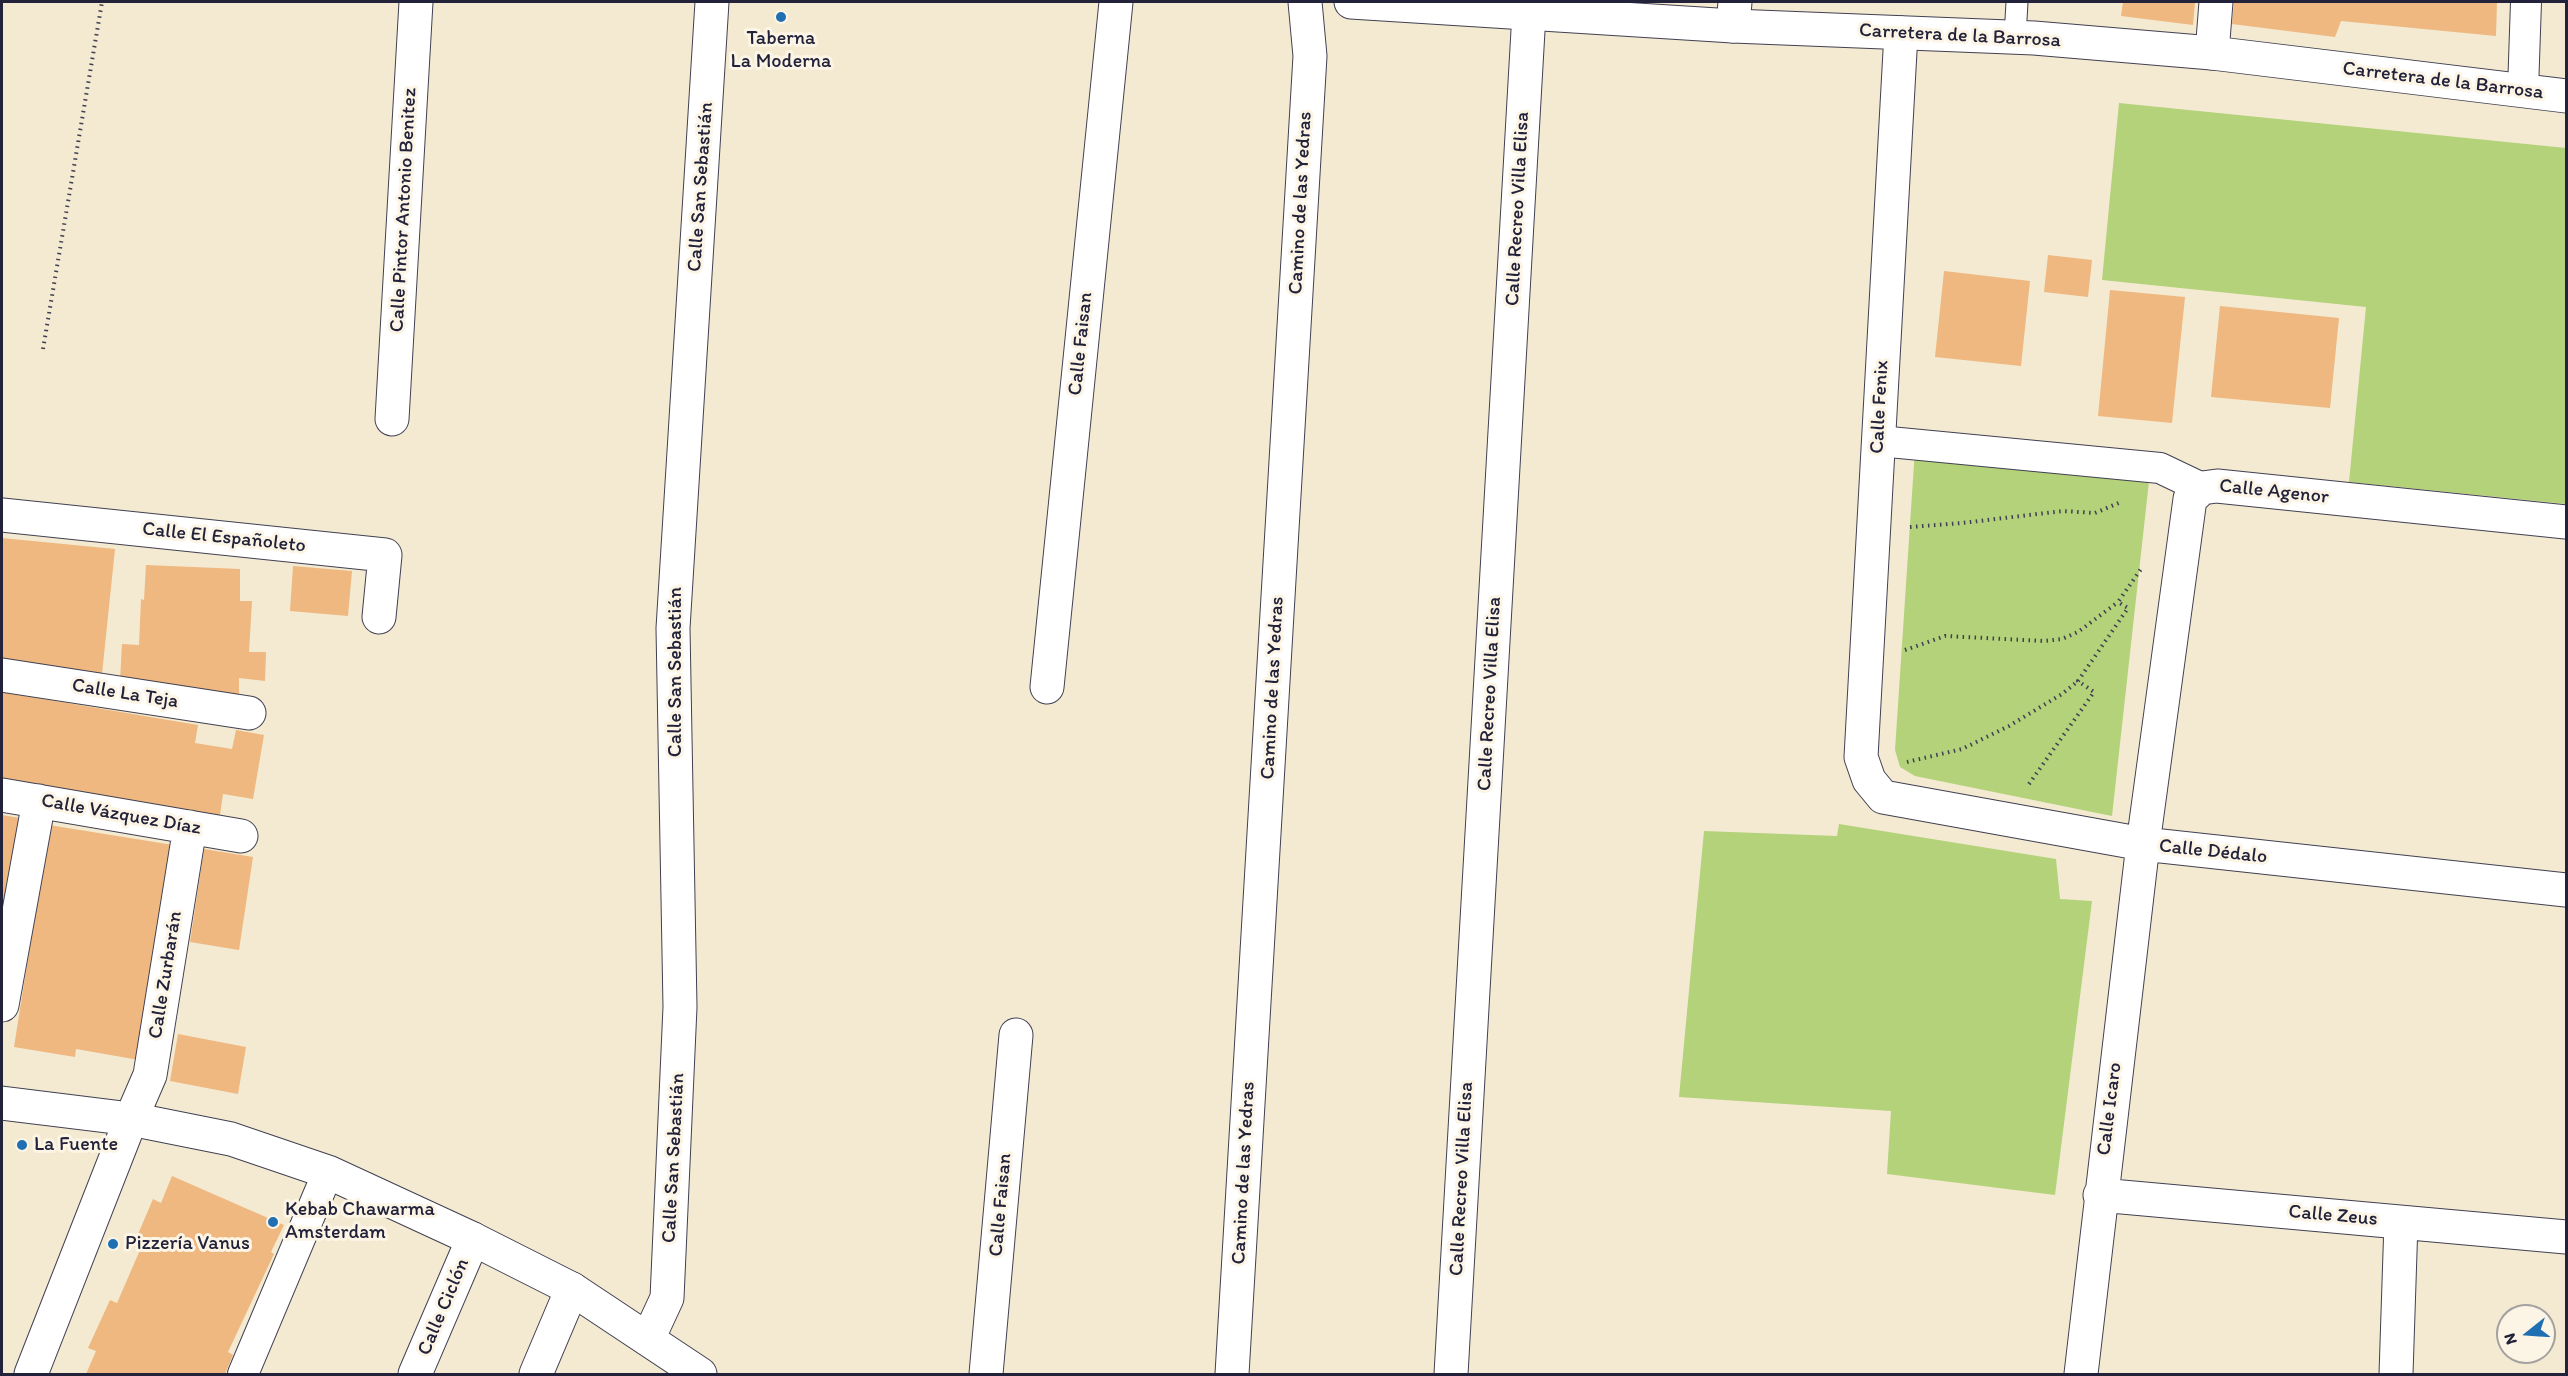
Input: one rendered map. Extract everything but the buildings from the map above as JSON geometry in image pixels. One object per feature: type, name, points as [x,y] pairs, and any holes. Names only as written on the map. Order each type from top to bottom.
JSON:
[{"type":"street","name":"Calle Pintor Antonio Benitez","points":[[392,418],[416,2]]},
{"type":"street","name":"Calle San Sebastián","points":[[648,1339],[667,1298],[668,1287],[680,1007],[673,628],[712,2]]},
{"type":"street","name":"Calle Faisan","points":[[1047,687],[1116,2]]},
{"type":"street","name":"Camino de las Yedras","points":[[1232,1374],[1310,56],[1305,2]]},
{"type":"street","name":"Carretera de la Barrosa","points":[[1351,2],[1529,13],[1734,14],[1901,33],[2015,37],[2212,53],[2566,96]]},
{"type":"street","points":[[2212,53],[2216,2]]},
{"type":"street","points":[[2523,90],[2526,2]]},
{"type":"street","name":"Calle Recreo Villa Elisa","points":[[1451,1374],[1529,13]]},
{"type":"street","name":"Calle Fenix","points":[[1869,780],[1861,758],[1901,33]]},
{"type":"street","points":[[1879,441],[2160,468],[2202,488]]},
{"type":"street","name":"Calle Agenor","points":[[2143,844],[2182,542],[2190,499],[2202,488],[2217,486],[2566,522]]},
{"type":"street","name":"Calle El Españoleto","points":[[2,515],[385,555],[379,617]]},
{"type":"street","name":"Calle La Teja","points":[[2,675],[249,713]]},
{"type":"street","name":"Calle Dédalo","points":[[1869,780],[1883,797],[2143,844],[2566,890]]},
{"type":"street","name":"Calle Vázquez Díaz","points":[[2,795],[241,836]]},
{"type":"street","points":[[2,1005],[39,801]]},
{"type":"street","name":"Calle Zurbarán","points":[[32,1374],[131,1119],[150,1076],[190,827]]},
{"type":"street","name":"Calle Icaro","points":[[2080,1374],[2143,844]]},
{"type":"street","name":"Calle Faisan","points":[[986,1374],[1016,1035]]},
{"type":"street","points":[[2,1103],[131,1119],[231,1140],[328,1172],[472,1239],[572,1289],[700,1374]]},
{"type":"street","points":[[243,1374],[328,1172]]},
{"type":"street","name":"Calle Zeus","points":[[2100,1195],[2566,1237]]},
{"type":"street","points":[[2396,1374],[2401,1222]]},
{"type":"street","name":"Calle Ciclón","points":[[415,1374],[472,1239]]},
{"type":"street","points":[[536,1374],[572,1289]]},
{"type":"lane","points":[[2015,37],[2017,2]]},
{"type":"path","points":[[43,350],[102,2]]},
{"type":"path","points":[[1874,527],[1962,523],[2063,511],[2094,513],[2116,506],[2135,493],[2160,468]]},
{"type":"path","points":[[1867,663],[1945,636],[2044,641],[2062,639],[2078,632],[2118,602],[2160,542],[2182,542]]},
{"type":"path","points":[[1869,780],[1904,763],[1962,749],[2008,726],[2062,694],[2078,681],[2128,609],[2118,602]]},
{"type":"path","points":[[2005,819],[2094,692],[2078,681]]},
{"type":"green space","points":[[2119,103],[2566,148],[2566,504],[2349,482],[2366,307],[2102,280]]},
{"type":"green space","points":[[1916,434],[2152,454],[2112,816],[1915,776],[1900,767],[1895,750]]},
{"type":"green space","points":[[1839,824],[2056,859],[2060,899],[2092,901],[2055,1195],[1887,1174],[1891,1111],[1679,1097],[1704,831],[1837,836]]},
{"type":"place","name":"Taberna La Moderna","points":[[781,17]]},
{"type":"place","name":"La Fuente","points":[[22,1145]]},
{"type":"place","name":"Kebab Chawarma Amsterdam","points":[[273,1222]]},
{"type":"place","name":"Pizzería Vanus","points":[[113,1244]]}]
